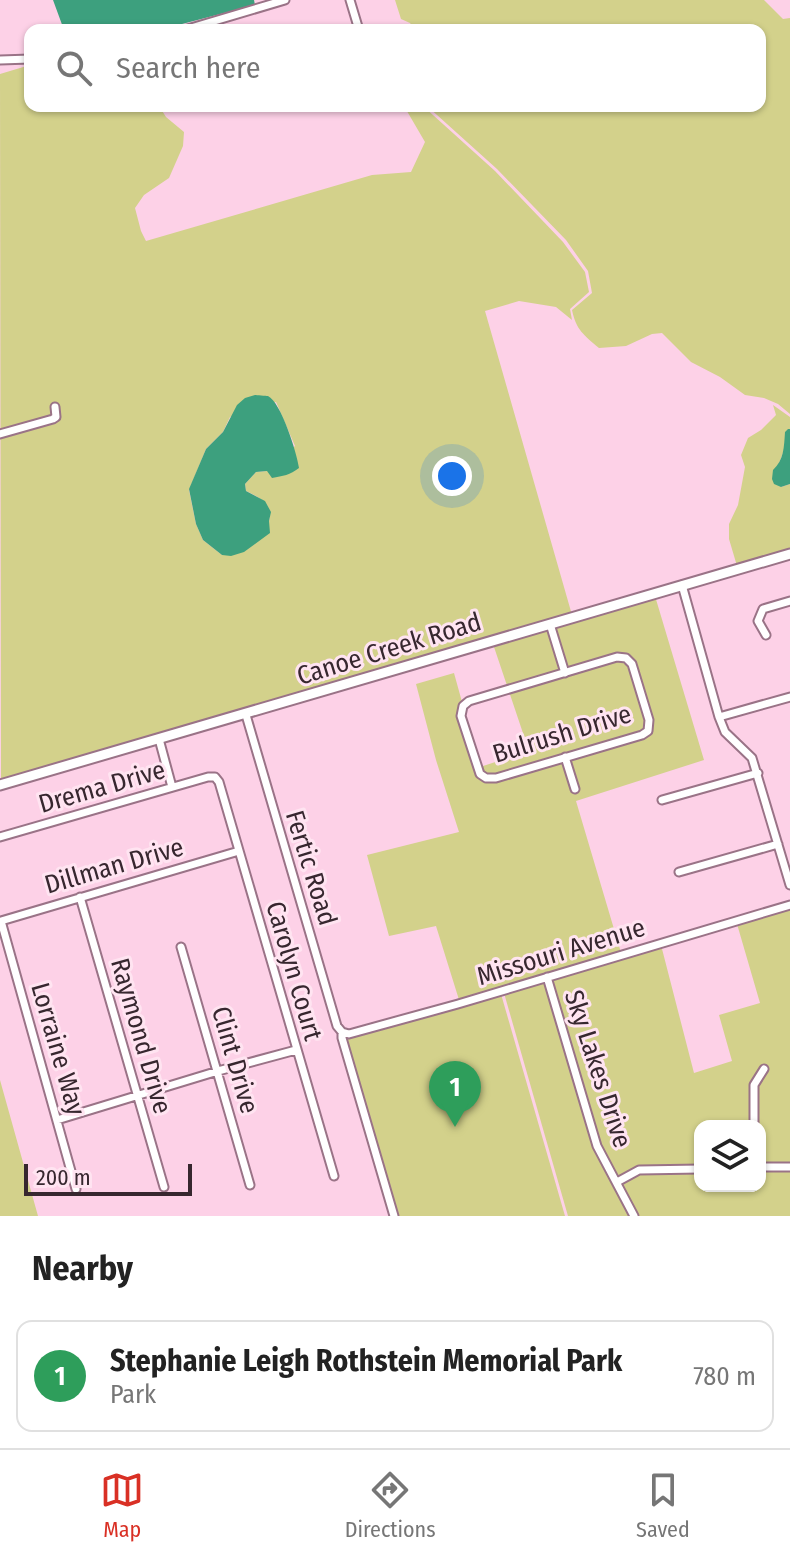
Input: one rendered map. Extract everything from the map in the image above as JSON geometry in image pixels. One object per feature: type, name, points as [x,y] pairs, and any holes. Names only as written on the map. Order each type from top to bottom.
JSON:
[{"type":"main road","name":"Canoe Creek Road","points":[[0,785],[790,554]]},
{"type":"street","points":[[204,24],[285,0]]},
{"type":"street","points":[[350,0],[357,24]]},
{"type":"street","points":[[0,60],[24,59]]},
{"type":"street","points":[[0,434],[53,419],[56,417],[55,407]]},
{"type":"street","points":[[682,585],[719,717],[725,732],[752,758],[790,885]]},
{"type":"street","points":[[766,635],[758,621],[763,609],[790,601]]},
{"type":"street","points":[[550,624],[565,673]]},
{"type":"street","name":"Bulrush Drive","points":[[617,657],[626,658],[632,664],[649,720],[648,731],[496,778],[486,778],[480,774],[461,716],[463,706],[469,701],[565,673],[617,657]]},
{"type":"street","points":[[719,717],[790,697]]},
{"type":"street","name":"Fertic Road","points":[[246,715],[394,1216]]},
{"type":"street","points":[[159,739],[172,787]]},
{"type":"street","points":[[565,757],[575,789]]},
{"type":"street","points":[[662,800],[758,773]]},
{"type":"street","name":"Drema Drive","points":[[0,837],[215,777]]},
{"type":"street","name":"Carolyn Court","points":[[215,777],[219,782],[334,1176]]},
{"type":"street","points":[[679,872],[778,844]]},
{"type":"street","name":"Dillman Drive","points":[[1,921],[239,851]]},
{"type":"street","name":"Raymond Drive","points":[[80,897],[164,1187]]},
{"type":"street","name":"Missouri Avenue","points":[[342,1032],[349,1034],[458,1004],[790,905]]},
{"type":"street","name":"Lorraine Way","points":[[1,921],[76,1189]]},
{"type":"street","name":"Clint Drive","points":[[181,947],[250,1185]]},
{"type":"street","name":"Sky Lakes Drive","points":[[547,977],[597,1146],[634,1216]]},
{"type":"street","points":[[57,1120],[296,1050]]},
{"type":"street","points":[[754,1120],[754,1085],[764,1069]]},
{"type":"street","points":[[766,1167],[790,1167]]},
{"type":"street","points":[[617,1182],[639,1170],[694,1169]]},
{"type":"shaded area","points":[[53,0],[254,0],[255,5],[182,24],[62,24]]},
{"type":"shaded area","points":[[395,0],[764,0],[783,19],[790,18],[790,414],[764,398],[745,395],[691,362],[662,333],[652,334],[626,346],[599,348],[581,332],[572,310],[592,293],[588,271],[566,240],[497,169],[434,112],[766,112],[766,24],[411,24],[401,19]]},
{"type":"shaded area","points":[[24,67],[24,112],[163,112],[184,132],[183,146],[169,178],[144,195],[135,208],[146,241],[372,175],[411,172],[425,142],[408,112],[430,112],[495,171],[563,242],[585,272],[589,292],[570,309],[572,320],[556,307],[519,301],[485,311],[572,615],[1,782],[0,74]],"holes":[[[276,402],[295,446],[267,471],[256,472],[245,484],[246,491],[267,505],[269,521],[222,555],[203,540],[196,524],[189,490],[206,449],[223,432],[230,417]]]},
{"type":"shaded area","points":[[255,395],[268,396],[278,408],[292,440],[299,468],[272,478],[267,471],[256,472],[245,484],[246,491],[265,501],[271,512],[270,533],[244,552],[222,555],[203,540],[196,524],[189,489],[206,449],[223,432],[237,405]]},
{"type":"shaded area","points":[[773,405],[790,417],[790,429],[778,466],[781,487],[790,484],[790,551],[737,566],[729,539],[729,524],[738,505],[745,467],[741,455],[748,438],[776,415]]},
{"type":"shaded area","points":[[788,429],[790,484],[781,487],[774,484],[773,470],[781,458]]},
{"type":"shaded area","points":[[655,596],[704,760],[576,801],[622,956],[661,945],[694,1073],[732,1061],[719,1015],[760,1003],[737,924],[790,909],[790,1216],[568,1216],[504,993],[460,1003],[436,926],[389,936],[367,855],[459,832],[416,684],[454,673],[480,767],[529,751],[493,644]]},
{"type":"shaded area","points":[[501,994],[565,1216],[395,1216],[344,1039]]},
{"type":"shaded area","points":[[0,1080],[38,1216],[0,1216]]},
{"type":"place","name":"Stephanie Leigh Rothstein Memorial Park","points":[[455,1127]]}]
